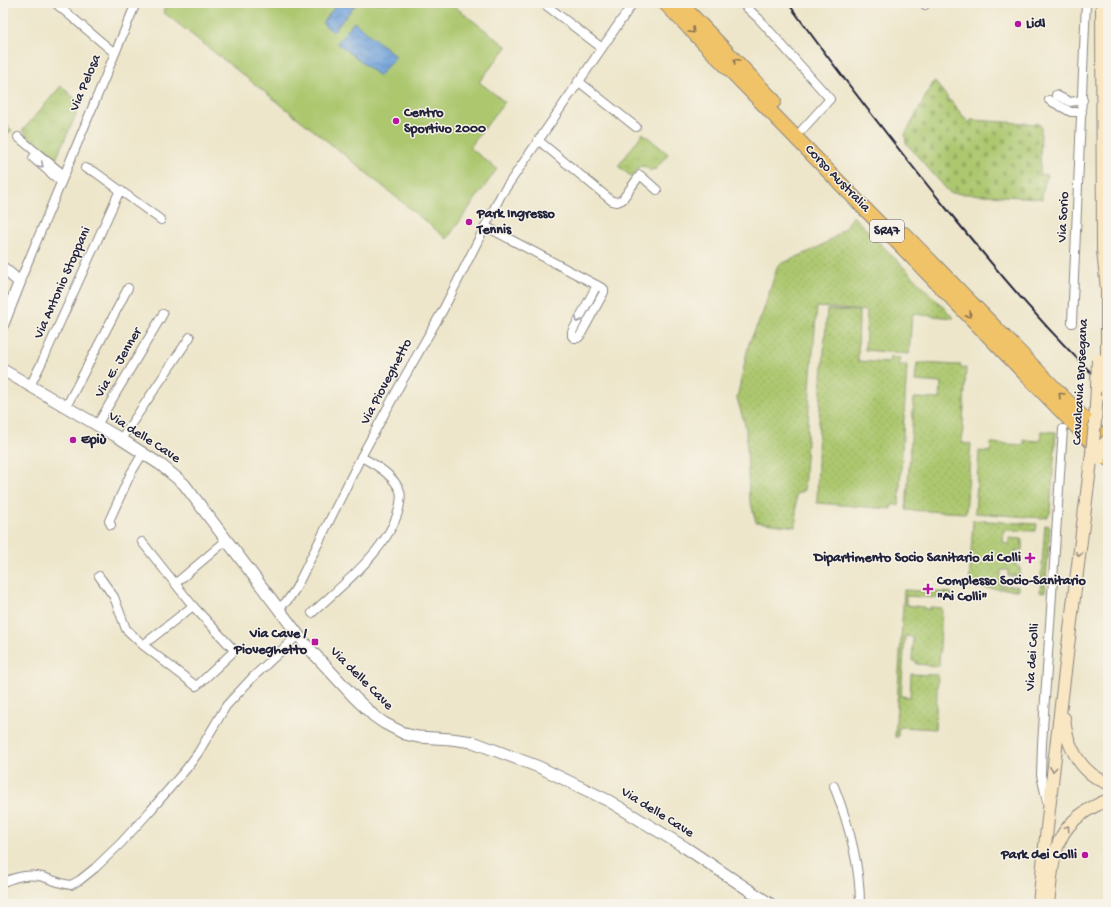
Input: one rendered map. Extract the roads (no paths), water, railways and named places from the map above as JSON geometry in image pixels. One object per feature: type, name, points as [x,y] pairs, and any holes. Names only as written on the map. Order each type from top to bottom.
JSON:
[{"type":"highway","name":"Corso Australia","points":[[665,3],[1065,414],[1080,435],[1102,459]]},
{"type":"highway","name":"Corso Australia","points":[[680,3],[802,130],[1108,441]]},
{"type":"main road","name":"Cavalcavia Brusegana","points":[[1102,3],[1103,250],[1099,290],[1102,364],[1107,399]]},
{"type":"main road","name":"Cavalcavia Brusegana","points":[[1102,364],[1097,387],[1095,422],[1102,459]]},
{"type":"main road","name":"Cavalcavia Brusegana","points":[[1048,808],[1084,515],[1094,495],[1102,459],[1103,445],[1108,441]]},
{"type":"main road","points":[[1067,647],[1068,690],[1064,719],[1069,743],[1080,762],[1098,778],[1108,782]]},
{"type":"main road","points":[[1048,904],[1052,863],[1055,852],[1065,830],[1074,818],[1097,804],[1108,800]]},
{"type":"main road","name":"Via dei Colli","points":[[1039,904],[1048,808]]},
{"type":"street","points":[[55,3],[115,52]]},
{"type":"street","name":"Via Pelosa","points":[[3,324],[136,3]]},
{"type":"street","points":[[544,3],[602,48]]},
{"type":"street","name":"Via Pioveghetto","points":[[278,608],[290,598],[296,588],[361,457],[444,308],[501,194],[633,3]]},
{"type":"street","points":[[742,3],[759,19],[830,99],[802,130]]},
{"type":"street","name":"Via Sorio","points":[[1072,323],[1086,3]]},
{"type":"street","points":[[578,81],[636,127]]},
{"type":"street","points":[[1056,95],[1070,102],[1082,100]]},
{"type":"street","points":[[1048,100],[1071,112],[1082,112]]},
{"type":"street","points":[[18,137],[37,153],[32,158],[62,179]]},
{"type":"street","points":[[538,140],[612,201],[617,202],[622,200],[640,175],[657,190]]},
{"type":"street","points":[[85,168],[95,172],[161,220]]},
{"type":"street","name":"Via Antonio Stoppani","points":[[30,386],[120,190]]},
{"type":"street","points":[[484,226],[604,289],[604,292],[580,336],[578,338],[574,338],[572,336],[572,332],[596,286]]},
{"type":"street","points":[[3,268],[20,281]]},
{"type":"street","points":[[66,407],[128,288]]},
{"type":"street","name":"Via E. Jenner","points":[[97,425],[163,314]]},
{"type":"street","points":[[121,439],[190,337]]},
{"type":"street","name":"Via delle Cave","points":[[3,370],[161,464],[184,484],[298,635],[374,716],[394,730],[418,737],[473,742],[539,767],[621,808],[686,848],[770,904]]},
{"type":"street","name":"Via dei Colli","points":[[1048,808],[1041,775],[1042,744],[1063,429]]},
{"type":"street","points":[[111,525],[109,521],[131,473],[143,453]]},
{"type":"street","points":[[312,613],[355,574],[371,557],[397,516],[401,501],[400,492],[396,485],[382,470],[361,457]]},
{"type":"street","points":[[176,584],[226,539]]},
{"type":"street","points":[[99,576],[114,597],[126,629],[143,645],[196,686],[200,683],[233,652],[233,649],[193,606],[142,542]]},
{"type":"street","points":[[143,645],[193,606]]},
{"type":"street","points":[[3,882],[20,876],[31,875],[71,885],[95,868],[136,826],[187,768],[198,753],[226,706],[252,678],[298,635]]},
{"type":"street","points":[[1042,744],[1045,749],[1048,750],[1053,749],[1056,746]]},
{"type":"street","points":[[834,786],[846,817],[860,882],[860,904]]},
{"type":"water","points":[[338,3],[357,3],[333,32],[322,23]]},
{"type":"water","points":[[354,22],[396,56],[379,76],[337,43]]},
{"type":"railway","points":[[788,3],[828,58],[911,165],[972,240],[1009,284],[1067,348],[1108,389]]},
{"type":"place","name":"Lidl","points":[[1018,24]]},
{"type":"place","name":"Centro Sportivo 2000","points":[[396,121]]},
{"type":"place","name":"Park Ingresso Tennis","points":[[469,222]]},
{"type":"place","name":"Epiù","points":[[73,440]]},
{"type":"place","name":"Dipartimento Socio Sanitario ai Colli","points":[[1030,558]]},
{"type":"place","name":"Complesso Socio-Sanitario \"Ai Colli\"","points":[[928,589]]},
{"type":"place","name":"Via Cave / Pioveghetto","points":[[315,642]]},
{"type":"place","name":"Park dei Colli","points":[[1085,855]]}]
